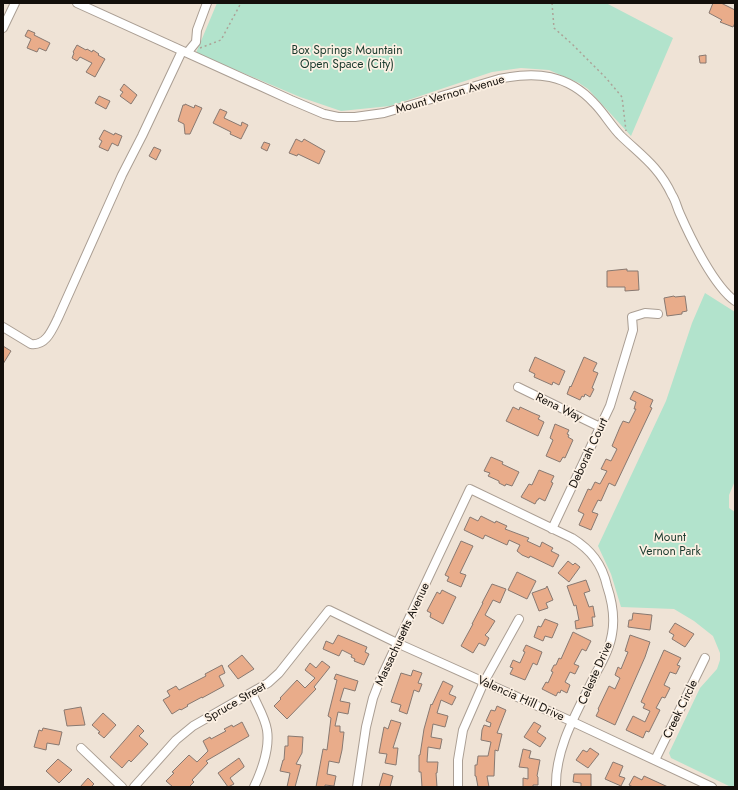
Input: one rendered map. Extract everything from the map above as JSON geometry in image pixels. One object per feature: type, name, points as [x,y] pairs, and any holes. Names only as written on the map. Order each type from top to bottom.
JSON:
[{"type":"street","points":[[3,28],[15,3]]},
{"type":"street","name":"Mount Vernon Avenue","points":[[77,3],[187,50],[291,100],[324,114],[338,117],[355,117],[384,113],[515,75],[531,74],[545,76],[571,85],[595,103],[618,133],[661,174],[673,195],[692,237],[714,277],[735,301]]},
{"type":"street","points":[[3,327],[31,344],[36,345],[41,343],[48,335],[58,318],[122,175],[187,50],[196,42],[197,30],[207,3]]},
{"type":"street","name":"Deborah Court","points":[[552,529],[610,406],[618,375],[633,330],[632,317],[645,313],[658,314]]},
{"type":"street","name":"Rena Way","points":[[518,387],[600,426]]},
{"type":"street","name":"Celeste Drive","points":[[470,489],[572,538],[583,545],[592,554],[600,566],[606,580],[612,613],[612,634],[610,646],[573,722],[561,751],[557,765],[556,787]]},
{"type":"street","name":"Massachusetts Avenue","points":[[357,787],[366,728],[380,680],[470,489]]},
{"type":"street","name":"Valencia Hill Drive","points":[[329,610],[397,643],[573,722],[712,787]]},
{"type":"street","name":"Spruce Street","points":[[134,787],[176,740],[193,726],[268,683],[280,672],[329,610]]},
{"type":"street","points":[[458,787],[458,760],[463,730],[484,682],[519,619]]},
{"type":"street","name":"Creek Circle","points":[[655,760],[705,658]]},
{"type":"street","points":[[252,693],[267,730],[267,746],[264,760],[254,787]]},
{"type":"street","points":[[82,748],[122,787]]},
{"type":"path","points":[[187,50],[202,48],[221,40],[241,3]]},
{"type":"path","points":[[551,3],[554,28],[606,78],[622,97],[628,143]]},
{"type":"green space","name":"Box Springs Mountain Open Space (City)","points":[[217,3],[606,3],[673,38],[631,136],[588,89],[579,83],[549,70],[521,68],[492,72],[390,106],[341,111],[300,97],[196,53]]},
{"type":"green space","name":"Mount Vernon Park","points":[[705,293],[735,312],[735,481],[729,495],[729,508],[735,512],[735,787],[731,787],[671,758],[669,753],[700,688],[717,669],[720,660],[720,653],[713,636],[694,621],[674,609],[621,607],[611,574],[598,546],[666,401],[692,323]]},
{"type":"building","points":[[713,3],[721,3],[735,10],[735,23],[733,27],[720,22],[722,20],[709,13]]},
{"type":"building","points":[[28,30],[35,33],[34,35],[50,43],[46,51],[39,48],[37,52],[27,48],[31,39],[25,36]]},
{"type":"building","points":[[77,45],[92,52],[93,50],[105,59],[95,77],[86,72],[92,63],[80,57],[77,61],[72,58],[73,52]]},
{"type":"building","points":[[706,55],[706,63],[700,63],[699,56]]},
{"type":"building","points":[[124,84],[137,95],[131,104],[120,96],[123,92],[120,90]]},
{"type":"building","points":[[99,96],[110,101],[106,109],[95,103]]},
{"type":"building","points":[[185,104],[194,108],[195,105],[202,108],[190,134],[185,134],[184,124],[178,121],[183,105]]},
{"type":"building","points":[[220,109],[227,112],[224,118],[241,126],[242,122],[248,125],[241,139],[213,123]]},
{"type":"building","points":[[104,130],[114,135],[115,133],[122,136],[118,146],[112,143],[108,151],[99,147],[102,141],[99,139]]},
{"type":"building","points":[[296,139],[302,142],[304,139],[325,151],[319,164],[298,154],[297,156],[289,153]]},
{"type":"building","points":[[264,142],[270,144],[267,151],[261,148]]},
{"type":"building","points":[[154,147],[161,150],[156,160],[149,156]]},
{"type":"building","points":[[627,269],[627,271],[638,271],[639,290],[625,291],[625,287],[607,287],[607,271]]},
{"type":"building","points":[[685,296],[687,311],[682,312],[682,314],[667,316],[664,298]]},
{"type":"building","points":[[3,346],[11,351],[3,364]]},
{"type":"building","points":[[535,357],[565,371],[559,385],[553,382],[552,385],[534,377],[535,374],[529,371]]},
{"type":"building","points":[[584,357],[597,363],[593,371],[598,373],[592,388],[594,389],[590,397],[585,394],[580,400],[567,394]]},
{"type":"building","points":[[634,391],[653,400],[650,407],[652,408],[615,486],[609,483],[601,501],[598,500],[592,512],[598,514],[591,530],[579,525],[584,514],[578,511],[588,489],[591,490],[595,482],[600,484],[607,471],[601,469],[606,459],[611,461],[617,449],[612,446],[620,427],[623,421],[629,423],[636,409],[634,409],[636,402],[630,399]]},
{"type":"building","points":[[513,407],[519,410],[520,407],[540,416],[538,419],[544,422],[538,436],[506,421]]},
{"type":"building","points":[[555,424],[569,430],[567,434],[569,435],[568,437],[573,440],[565,458],[563,457],[560,462],[546,456],[553,440],[550,438]]},
{"type":"building","points":[[491,457],[503,462],[502,464],[519,472],[512,486],[506,484],[505,486],[499,483],[499,481],[488,476],[490,473],[484,471]]},
{"type":"building","points":[[539,470],[554,476],[551,482],[553,483],[545,501],[539,498],[535,504],[521,497],[529,484],[532,485]]},
{"type":"building","points":[[481,516],[495,523],[496,521],[507,526],[505,529],[529,538],[527,541],[540,547],[542,542],[553,548],[551,551],[559,555],[553,567],[530,556],[529,558],[522,555],[517,551],[520,545],[509,540],[507,545],[485,535],[483,539],[464,530],[470,517],[478,521]]},
{"type":"building","points":[[461,541],[473,546],[460,573],[466,575],[461,587],[447,581],[449,577],[445,575]]},
{"type":"building","points":[[568,561],[573,565],[575,563],[580,567],[569,582],[558,573]]},
{"type":"building","points":[[517,572],[536,581],[527,599],[508,590]]},
{"type":"building","points":[[586,580],[590,591],[584,593],[589,607],[593,606],[595,617],[592,617],[593,626],[576,629],[575,621],[579,620],[576,605],[574,606],[567,586]]},
{"type":"building","points":[[492,584],[506,589],[500,603],[493,600],[485,615],[495,621],[485,635],[489,638],[485,646],[479,643],[473,653],[461,646]]},
{"type":"building","points":[[547,586],[553,600],[546,603],[548,608],[539,611],[532,593],[546,588]]},
{"type":"building","points":[[442,590],[456,597],[443,624],[430,617],[431,613],[427,611],[437,592],[440,594]]},
{"type":"building","points":[[633,613],[652,615],[650,630],[628,627],[629,620],[632,620]]},
{"type":"building","points":[[545,619],[558,624],[552,638],[545,636],[543,641],[534,637],[538,626],[541,627]]},
{"type":"building","points":[[675,623],[694,634],[685,647],[672,639],[674,635],[669,632]]},
{"type":"building","points":[[573,632],[591,641],[586,651],[582,649],[574,664],[579,666],[575,674],[570,672],[565,682],[570,685],[567,693],[561,690],[556,696],[542,689],[546,682],[548,683],[553,672],[551,671],[559,658],[561,659]]},
{"type":"building","points":[[338,635],[367,647],[365,652],[369,654],[364,665],[354,661],[355,659],[351,657],[352,655],[342,650],[339,656],[323,649],[326,641],[333,644]]},
{"type":"building","points":[[630,635],[650,642],[645,657],[615,725],[596,716],[609,686],[615,689],[620,678],[615,675],[618,667],[621,669],[628,652],[625,651]]},
{"type":"building","points":[[526,645],[542,652],[537,665],[533,663],[525,680],[510,674],[513,668],[510,667],[513,660],[520,663],[525,652],[523,651]]},
{"type":"building","points":[[664,650],[681,658],[677,665],[680,666],[676,674],[670,672],[664,685],[670,688],[665,698],[662,697],[656,708],[660,710],[649,732],[646,731],[643,738],[626,730],[633,716],[645,722],[650,711],[643,708],[645,704],[641,702]]},
{"type":"building","points":[[242,655],[254,669],[238,679],[228,666]]},
{"type":"building","points":[[322,661],[330,667],[314,687],[316,689],[287,719],[274,706],[297,680],[305,688],[315,678],[305,670],[310,663],[316,668]]},
{"type":"building","points":[[222,665],[225,673],[219,676],[224,686],[172,714],[163,700],[170,696],[167,691],[176,686],[179,690],[206,676],[205,674]]},
{"type":"building","points":[[413,670],[422,673],[418,683],[422,684],[419,692],[414,690],[407,714],[399,711],[401,705],[391,702],[401,673],[411,676]]},
{"type":"building","points":[[336,674],[358,681],[355,691],[344,688],[340,701],[350,703],[348,714],[338,712],[335,726],[340,726],[340,732],[344,732],[339,763],[329,761],[327,774],[336,776],[334,786],[325,785],[325,787],[316,787],[323,749],[327,750],[331,718],[328,716],[337,680],[334,679]]},
{"type":"building","points":[[443,681],[453,686],[449,694],[456,697],[452,705],[441,700],[437,713],[448,716],[445,727],[433,724],[431,737],[442,739],[440,749],[428,747],[427,762],[438,762],[436,773],[437,787],[422,787],[421,772],[419,772],[419,755],[424,729],[431,704],[432,705]]},
{"type":"building","points":[[497,706],[506,710],[497,733],[502,734],[498,751],[495,750],[494,776],[487,776],[489,787],[478,787],[475,776],[475,765],[477,765],[478,756],[488,756],[491,742],[481,740],[482,730],[484,725],[490,727],[491,723],[486,721],[491,710],[495,711]]},
{"type":"building","points":[[81,707],[85,725],[67,726],[64,710]]},
{"type":"building","points":[[103,713],[116,725],[104,738],[92,725]]},
{"type":"building","points":[[391,720],[401,723],[393,748],[398,748],[396,765],[385,763],[387,754],[379,753],[384,727],[388,729]]},
{"type":"building","points":[[242,722],[249,736],[206,761],[208,763],[192,780],[194,782],[189,787],[173,787],[166,781],[174,773],[172,772],[189,755],[197,762],[208,751],[203,741],[210,737],[211,739],[226,731],[224,729],[232,725],[233,727]]},
{"type":"building","points":[[534,722],[541,726],[537,732],[546,738],[540,747],[524,737]]},
{"type":"building","points":[[138,725],[144,731],[139,736],[148,744],[131,762],[129,760],[122,768],[110,757]]},
{"type":"building","points":[[43,728],[62,732],[59,745],[47,743],[46,750],[34,747],[39,730],[42,731]]},
{"type":"building","points":[[288,736],[303,737],[302,753],[296,764],[301,765],[295,787],[287,787],[290,773],[280,771],[284,760],[285,746],[288,746]]},
{"type":"building","points":[[590,748],[599,754],[588,768],[576,760],[583,750],[587,752]]},
{"type":"building","points":[[523,749],[531,751],[529,758],[540,760],[537,776],[538,785],[533,785],[533,787],[523,787],[523,778],[528,779],[528,768],[519,767]]},
{"type":"building","points":[[239,758],[244,767],[230,778],[234,784],[228,787],[218,773]]},
{"type":"building","points":[[58,759],[72,770],[59,783],[46,771]]},
{"type":"building","points":[[613,762],[623,766],[619,776],[625,778],[621,786],[605,779]]},
{"type":"building","points":[[383,773],[393,776],[390,787],[379,787]]},
{"type":"building","points":[[574,774],[591,774],[591,787],[581,787],[581,783],[573,782]]},
{"type":"building","points":[[634,776],[642,780],[644,776],[668,787],[633,787],[629,785]]},
{"type":"building","points":[[88,778],[94,784],[91,787],[80,787]]}]
